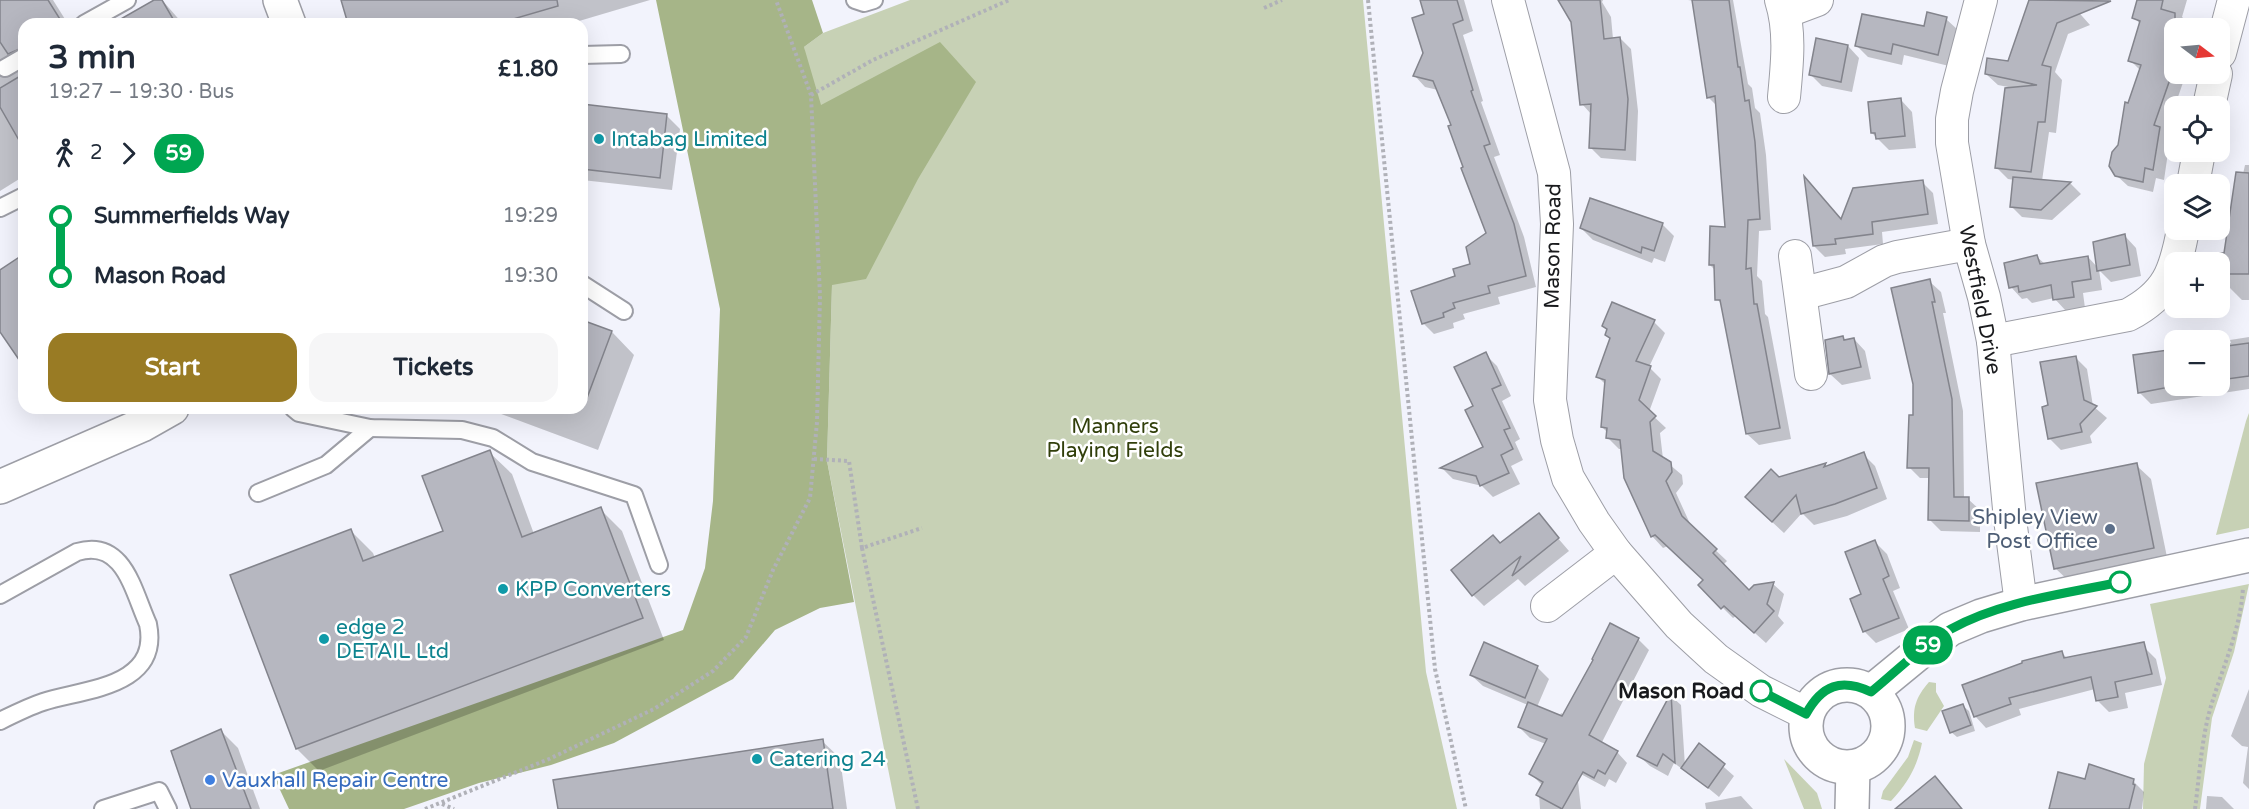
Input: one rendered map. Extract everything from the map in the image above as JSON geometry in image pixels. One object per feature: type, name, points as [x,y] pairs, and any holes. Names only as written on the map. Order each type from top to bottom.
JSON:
[{"type":"street","points":[[279,0],[287,18]]},
{"type":"street","name":"Mason Road","points":[[1508,0],[1554,173],[1557,224],[1550,392],[1557,440],[1568,478],[1594,522],[1616,553],[1679,625],[1716,659],[1761,691],[1806,714]]},
{"type":"street","points":[[1784,97],[1788,44],[1783,6],[1817,0]]},
{"type":"street","name":"Westfield Drive","points":[[1981,0],[1957,91],[1952,120],[1952,143],[1969,244],[1984,297],[1992,341],[2021,604]]},
{"type":"street","points":[[2229,18],[2234,0]]},
{"type":"street","points":[[1992,341],[2128,315],[2144,306],[2166,284],[2180,240]]},
{"type":"street","points":[[1801,294],[1846,282],[1884,261],[1897,257],[1969,244]]},
{"type":"street","points":[[1795,256],[1811,374]]},
{"type":"street","points":[[0,487],[142,425],[161,414]]},
{"type":"street","points":[[1549,609],[1616,553]]},
{"type":"street","points":[[1871,692],[1950,629],[1981,616],[2021,604],[2244,556]]},
{"type":"street","points":[[1841,685],[1857,686],[1871,692],[1881,702],[1887,715],[1888,729],[1885,742],[1878,754],[1867,763],[1853,767],[1836,767],[1821,760],[1810,747],[1805,731],[1806,714],[1814,700],[1826,690],[1841,685]]},
{"type":"street","points":[[1852,809],[1853,767]]},
{"type":"lane","points":[[95,18],[128,0]]},
{"type":"lane","points":[[855,0],[864,3],[874,0]]},
{"type":"lane","points":[[588,55],[621,54]]},
{"type":"lane","points":[[5,68],[18,60]]},
{"type":"lane","points":[[0,208],[18,199]]},
{"type":"lane","points":[[588,288],[624,310]]},
{"type":"lane","points":[[303,414],[370,428],[462,430],[493,438],[532,462],[634,495],[659,565]]},
{"type":"lane","points":[[258,493],[326,465],[370,428]]},
{"type":"lane","points":[[0,595],[77,552],[99,549],[120,561],[150,633],[146,654],[137,668],[123,679],[80,694],[40,703],[0,721]]},
{"type":"lane","points":[[103,809],[159,791],[168,809]]},
{"type":"path","points":[[425,809],[549,759],[654,709],[713,671],[746,637],[773,570],[810,498],[817,422],[820,296],[811,95],[776,0]]},
{"type":"path","points":[[811,95],[873,60],[1009,0]]},
{"type":"path","points":[[1264,8],[1282,0]]},
{"type":"path","points":[[1368,0],[1436,669],[1466,809]]},
{"type":"path","points":[[814,459],[849,461],[862,548],[918,809]]},
{"type":"path","points":[[862,548],[922,528]]},
{"type":"path","points":[[2195,809],[2208,718],[2233,641],[2243,600],[2244,556]]},
{"type":"path","points":[[441,804],[454,809]]},
{"type":"green space","points":[[656,0],[812,0],[823,33],[804,47],[821,105],[940,42],[976,82],[918,179],[866,279],[832,285],[827,461],[854,602],[820,608],[775,630],[733,679],[614,743],[551,765],[479,783],[404,809],[289,809],[273,775],[683,630],[705,568],[713,501],[720,309]]},
{"type":"green space","name":"Manners Playing Fields","points":[[910,0],[1363,0],[1426,672],[1457,809],[896,809],[827,461],[832,285],[804,47],[823,33]]},
{"type":"green space","points":[[2249,413],[2249,528],[2216,535],[2246,421]]},
{"type":"green space","points":[[2249,584],[2234,652],[2212,718],[2200,809],[2143,809],[2144,764],[2166,678],[2150,604]]},
{"type":"green space","points":[[1929,682],[1936,683],[1936,692],[1944,706],[1927,731],[1915,728],[1914,714],[1918,698]]},
{"type":"green space","points":[[1914,740],[1922,743],[1911,774],[1891,801],[1881,799],[1883,791],[1908,757]]},
{"type":"green space","points":[[1784,759],[1817,793],[1822,809],[1804,809]]},
{"type":"building","points":[[0,0],[48,0],[59,18],[18,18],[18,50],[8,54],[0,42]]},
{"type":"building","points":[[154,0],[162,0],[172,18],[122,18]]},
{"type":"building","points":[[341,0],[557,0],[558,6],[517,18],[346,18]]},
{"type":"building","points":[[1420,0],[1457,0],[1463,20],[1453,24],[1473,90],[1471,91],[1490,144],[1484,146],[1514,224],[1526,276],[1488,286],[1490,293],[1453,303],[1455,308],[1443,313],[1444,317],[1422,324],[1411,291],[1455,276],[1453,269],[1470,264],[1466,247],[1486,233],[1461,168],[1463,167],[1448,126],[1451,125],[1433,81],[1413,76],[1423,53],[1412,18],[1424,14]]},
{"type":"building","points":[[1558,0],[1600,0],[1604,39],[1620,37],[1628,99],[1625,150],[1589,148],[1591,104],[1580,105],[1571,22]]},
{"type":"building","points":[[1692,0],[1729,0],[1738,67],[1740,67],[1745,101],[1749,100],[1755,142],[1760,219],[1748,220],[1746,269],[1751,268],[1754,304],[1757,304],[1780,428],[1746,434],[1720,300],[1715,300],[1714,265],[1709,265],[1710,226],[1725,227],[1715,96],[1707,98]]},
{"type":"building","points":[[2029,0],[2111,1],[2057,23],[2042,65],[2051,67],[2045,122],[2038,122],[2031,172],[1995,168],[2005,88],[2037,85],[1985,74],[1987,58],[2008,61]]},
{"type":"building","points":[[2137,0],[2163,0],[2161,9],[2175,13],[2175,18],[2164,18],[2164,84],[2168,84],[2154,125],[2160,127],[2153,170],[2145,168],[2143,182],[2115,176],[2109,166],[2112,152],[2118,145],[2125,102],[2128,103],[2141,65],[2128,61],[2140,21],[2132,18]]},
{"type":"building","points":[[1927,12],[1947,17],[1938,55],[1893,44],[1891,54],[1855,46],[1862,14],[1924,26]]},
{"type":"building","points":[[1816,38],[1848,45],[1841,82],[1809,75]]},
{"type":"building","points":[[18,77],[18,138],[0,107],[0,88]]},
{"type":"building","points":[[1901,98],[1905,136],[1876,139],[1875,133],[1871,133],[1868,102]]},
{"type":"building","points":[[588,105],[667,114],[660,178],[588,170]]},
{"type":"building","points":[[2236,172],[2249,173],[2249,274],[2230,274],[2230,252],[2224,252],[2226,240],[2230,240],[2230,212]]},
{"type":"building","points":[[1804,176],[1841,219],[1853,188],[1923,180],[1928,214],[1872,222],[1873,234],[1835,239],[1836,244],[1813,246]]},
{"type":"building","points":[[2013,177],[2071,182],[2041,210],[2010,207]]},
{"type":"building","points":[[1590,198],[1663,223],[1654,251],[1642,247],[1641,253],[1580,228]]},
{"type":"building","points":[[2125,234],[2130,265],[2097,271],[2093,242]]},
{"type":"building","points":[[2037,255],[2040,264],[2088,256],[2091,279],[2072,282],[2074,297],[2053,300],[2051,285],[2019,292],[2018,286],[2009,288],[2004,263]]},
{"type":"building","points":[[18,258],[18,358],[0,332],[0,270]]},
{"type":"building","points":[[1930,279],[1935,302],[1932,302],[1952,399],[1954,497],[1969,497],[1969,521],[1928,520],[1929,468],[1907,468],[1909,415],[1913,415],[1913,384],[1891,288]]},
{"type":"building","points":[[1612,302],[1655,320],[1636,361],[1651,366],[1639,400],[1656,416],[1650,422],[1653,451],[1671,462],[1672,472],[1666,481],[1682,516],[1717,549],[1713,553],[1749,590],[1754,585],[1774,582],[1767,604],[1774,611],[1754,633],[1724,606],[1721,609],[1698,585],[1703,580],[1655,535],[1651,537],[1624,478],[1620,440],[1606,438],[1607,428],[1601,427],[1605,380],[1596,377],[1610,338],[1605,335],[1607,329],[1602,326]]},
{"type":"building","points":[[588,322],[612,331],[588,395]]},
{"type":"building","points":[[1843,336],[1844,340],[1854,338],[1861,367],[1829,374],[1825,340]]},
{"type":"building","points":[[2249,343],[2249,376],[2230,379],[2230,346]]},
{"type":"building","points":[[2164,351],[2164,388],[2138,393],[2133,355]]},
{"type":"building","points":[[1486,352],[1501,385],[1492,389],[1510,428],[1504,430],[1513,449],[1501,455],[1509,473],[1480,486],[1476,476],[1440,468],[1483,447],[1465,410],[1473,406],[1454,367]]},
{"type":"building","points":[[2076,356],[2084,400],[2097,406],[2080,424],[2082,432],[2048,439],[2042,407],[2048,405],[2040,362]]},
{"type":"building","name":"KPP Converters","points":[[490,450],[522,537],[601,507],[643,618],[296,749],[230,575],[351,529],[363,561],[443,531],[422,476]]},
{"type":"building","points":[[1864,452],[1877,488],[1835,504],[1801,514],[1796,495],[1772,522],[1745,497],[1771,469],[1779,477],[1826,463],[1824,467]]},
{"type":"building","points":[[2137,463],[2154,548],[2054,569],[2036,483]]},
{"type":"building","points":[[1539,513],[1559,538],[1512,576],[1521,556],[1472,596],[1451,570],[1493,535],[1500,543]]},
{"type":"building","points":[[1875,540],[1889,576],[1883,579],[1899,618],[1863,632],[1850,599],[1861,594],[1845,552]]},
{"type":"building","points":[[1610,623],[1639,638],[1589,735],[1618,751],[1605,774],[1598,770],[1594,778],[1583,772],[1562,809],[1536,795],[1543,782],[1529,774],[1547,739],[1518,727],[1528,702],[1562,716],[1593,660]]},
{"type":"building","points":[[1484,642],[1538,666],[1525,698],[1470,675]]},
{"type":"building","points":[[2144,642],[2152,674],[2115,682],[2118,697],[2096,701],[2091,677],[2009,698],[2011,704],[1974,717],[1962,685],[2022,663],[2022,661],[2062,651],[2064,658]]},
{"type":"building","points":[[1671,693],[1675,763],[1663,754],[1657,766],[1637,756]]},
{"type":"building","points":[[1963,704],[1971,725],[1950,733],[1942,711]]},
{"type":"building","name":"Vauxhall Repair Centre","points":[[221,729],[251,809],[191,809],[171,751]]},
{"type":"building","name":"Catering 24","points":[[823,739],[833,809],[558,809],[553,780]]},
{"type":"building","points":[[1699,743],[1725,764],[1708,788],[1681,768]]},
{"type":"building","points":[[2089,764],[2134,779],[2133,784],[2135,785],[2129,809],[2049,809],[2058,772],[2085,779]]},
{"type":"building","points":[[1935,776],[1962,809],[1895,809]]},
{"type":"bus line","name":"59","points":[[1761,691],[1806,714],[1814,700],[1826,690],[1841,685],[1857,686],[1871,692],[1950,629],[1981,616],[2021,604],[2120,582]]},
{"type":"place","name":"Intabag Limited","points":[[599,139]]},
{"type":"place","name":"Shipley View Post Office","points":[[2110,529]]},
{"type":"place","name":"KPP Converters","points":[[503,589]]},
{"type":"place","name":"edge 2 DETAIL Ltd","points":[[324,639]]},
{"type":"place","name":"Mason Road","points":[[1761,691]]},
{"type":"place","name":"Catering 24","points":[[757,759]]},
{"type":"place","name":"Vauxhall Repair Centre","points":[[210,780]]}]
